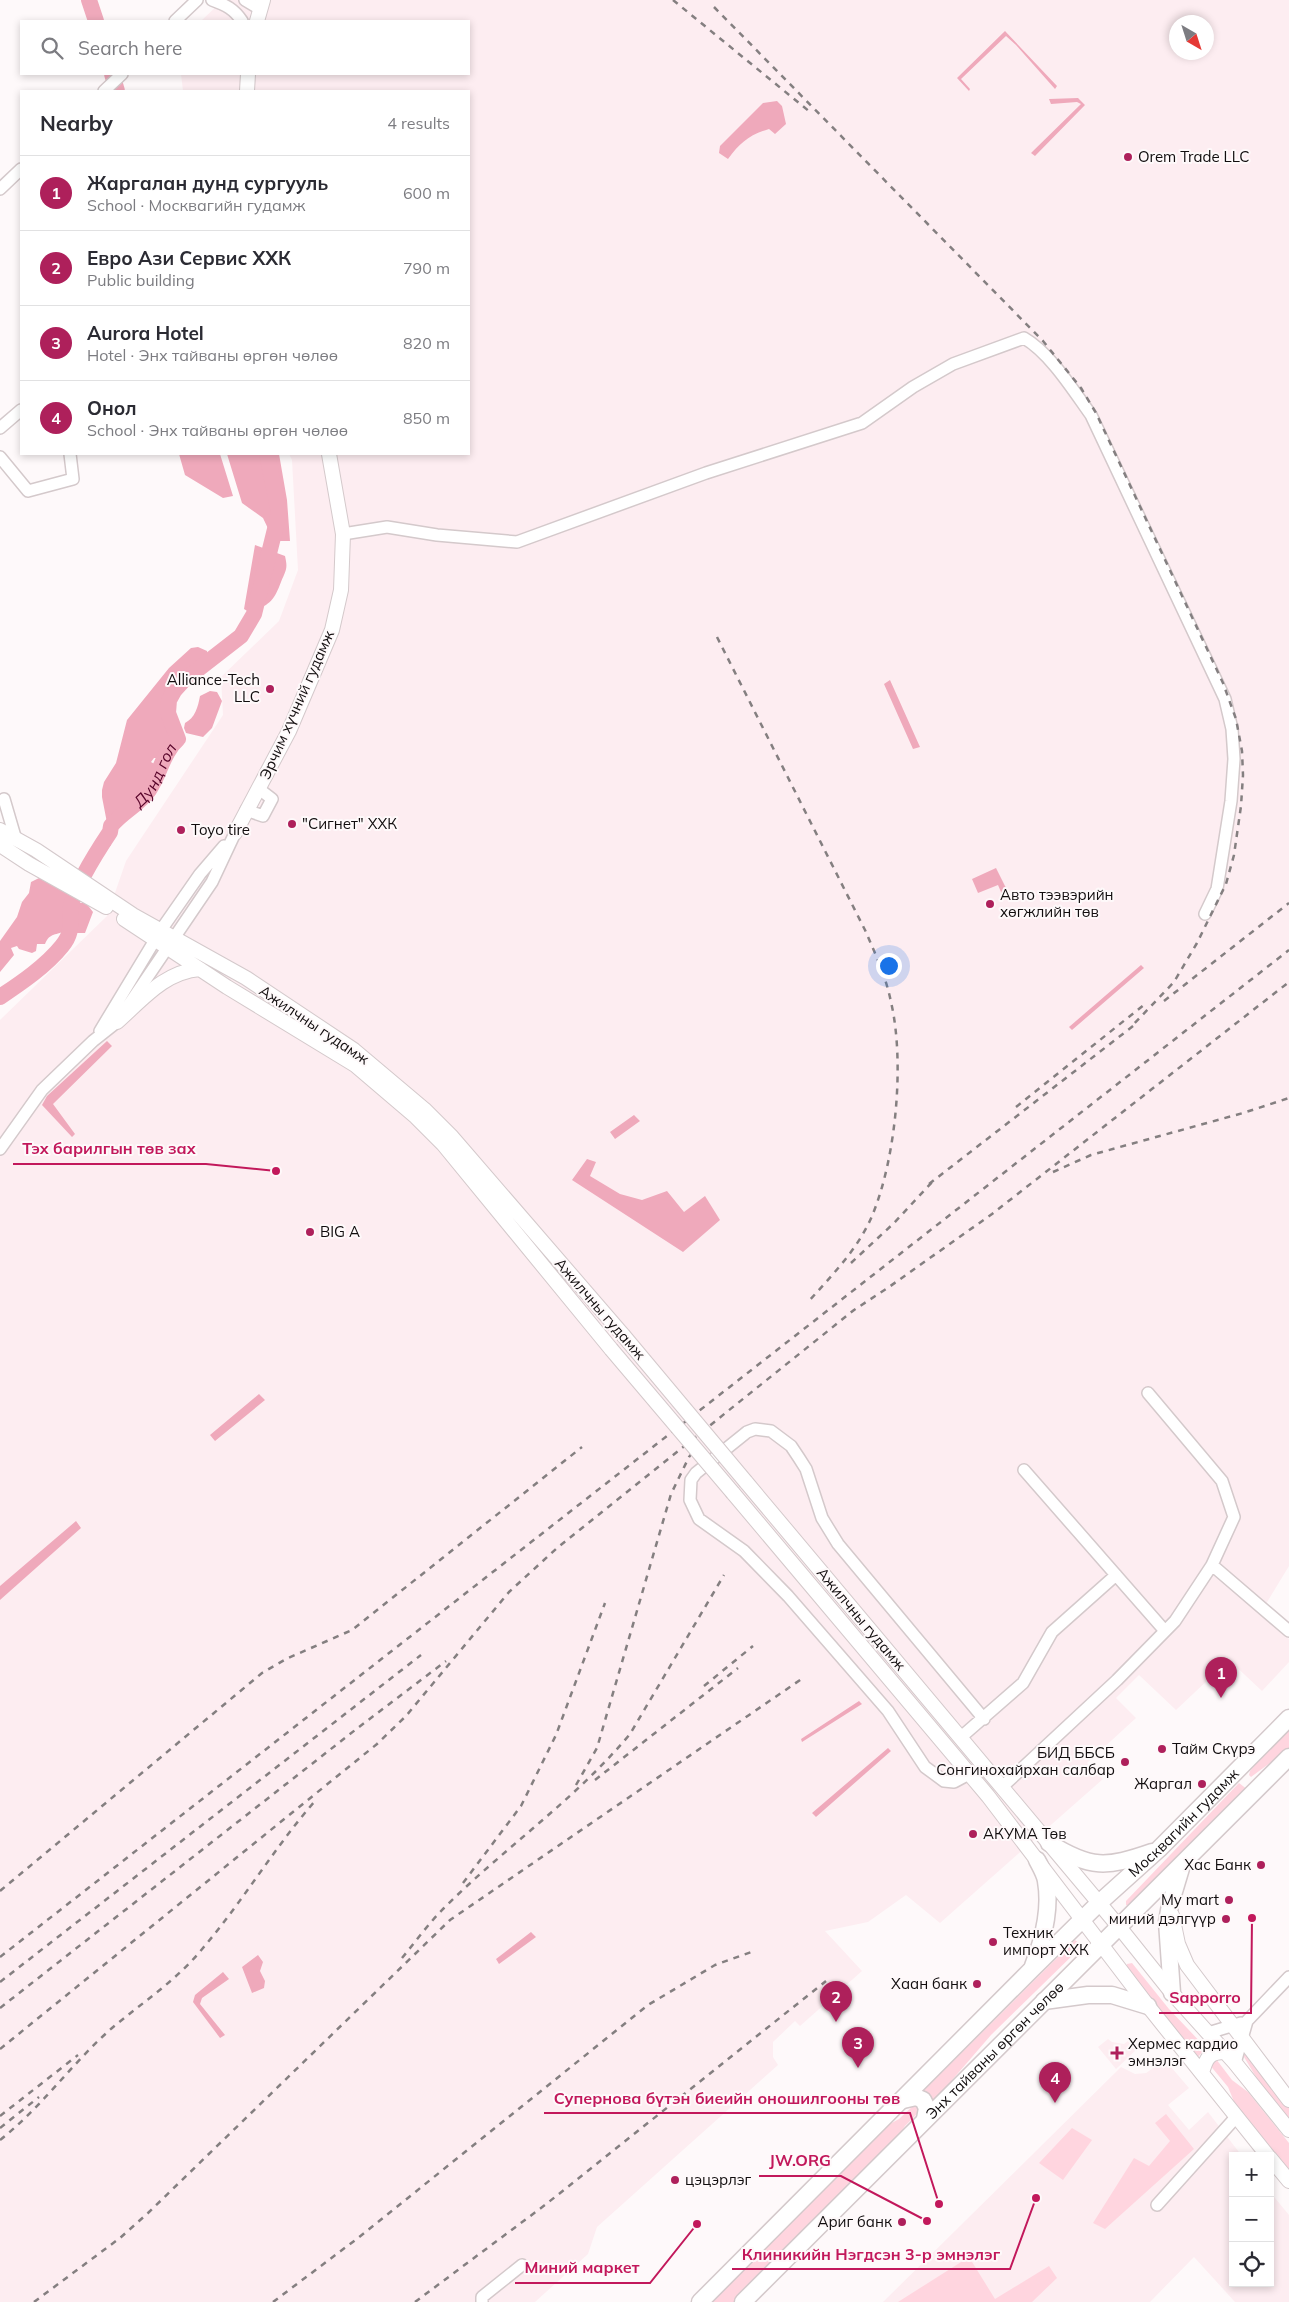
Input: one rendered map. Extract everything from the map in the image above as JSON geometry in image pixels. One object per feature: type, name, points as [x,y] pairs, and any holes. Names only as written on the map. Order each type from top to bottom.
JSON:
[{"type":"highway","name":"Москвагийн гудамж","points":[[1099,1903],[1159,1850],[1289,1718]]},
{"type":"highway","name":"Москвагийн гудамж","points":[[1120,1928],[1289,1757]]},
{"type":"highway","points":[[1241,1768],[1242,1775],[1249,1783],[1267,1780]]},
{"type":"highway","points":[[1049,1843],[1074,1859],[1098,1864],[1118,1863],[1159,1850]]},
{"type":"highway","points":[[1031,1970],[1040,1948],[1047,1903],[1046,1879],[1037,1860]]},
{"type":"highway","points":[[1172,1994],[1167,1943],[1170,1905],[1183,1863]]},
{"type":"highway","name":"Энх тайваны өргөн чөлөө","points":[[700,2302],[1099,1903]]},
{"type":"highway","name":"Энх тайваны өргөн чөлөө","points":[[743,2302],[925,2119],[1120,1928]]},
{"type":"highway","points":[[1044,2001],[1081,1995],[1112,1995],[1148,2006]]},
{"type":"highway","points":[[904,2100],[916,2097],[923,2100],[927,2108],[925,2119]]},
{"type":"main road","points":[[247,90],[248,75]]},
{"type":"main road","name":"Эрчим хүчний гудамж","points":[[235,833],[289,731],[332,630],[341,590],[343,534],[329,455]]},
{"type":"main road","name":"Ажилчны гудамж","points":[[0,830],[36,850],[113,907],[158,935],[246,978],[354,1050],[420,1113],[443,1144],[611,1349],[969,1774],[1148,2006],[1265,2152]]},
{"type":"main road","name":"Ажилчны гудамж","points":[[0,845],[29,864],[113,907]]},
{"type":"main road","name":"Ажилчны гудамж","points":[[171,943],[200,969],[355,1064],[452,1137],[623,1335],[1120,1928],[1172,1994],[1235,2063],[1287,2126]]},
{"type":"main road","points":[[117,1022],[170,976],[184,970],[200,969]]},
{"type":"main road","points":[[1170,1905],[1182,1956],[1289,2100]]},
{"type":"main road","points":[[1202,2073],[1209,2055],[1213,2052],[1225,2052]]},
{"type":"main road","name":"Ажилчны гудамж","points":[[1274,2163],[1289,2181]]},
{"type":"street","points":[[176,20],[193,4],[212,0],[232,9],[241,20]]},
{"type":"street","points":[[245,0],[260,10]]},
{"type":"street","points":[[105,90],[121,75]]},
{"type":"street","points":[[0,189],[20,170]]},
{"type":"street","points":[[343,534],[387,527],[437,536],[517,542],[706,473],[862,423],[920,383],[953,364],[1024,338],[1032,343],[1060,374],[1091,414],[1225,699],[1232,729],[1234,752],[1231,801],[1217,889],[1205,914]]},
{"type":"street","points":[[0,428],[20,411]]},
{"type":"street","points":[[0,457],[28,491],[73,479],[70,455]]},
{"type":"street","points":[[4,799],[16,840]]},
{"type":"street","name":"Эрчим хүчний гудамж","points":[[93,1041],[158,935],[200,874],[235,833]]},
{"type":"street","name":"Эрчим хүчний гудамж","points":[[93,1041],[117,1022],[171,943],[212,882],[235,833]]},
{"type":"street","points":[[0,1149],[42,1090],[93,1041]]},
{"type":"street","points":[[1002,1787],[1117,1680],[1175,1621],[1212,1565],[1234,1517],[1222,1482],[1148,1393]]},
{"type":"street","points":[[969,1774],[954,1782],[944,1782],[925,1768],[888,1710],[788,1596],[744,1551],[700,1519],[690,1500],[689,1490],[696,1473],[747,1432],[764,1429],[780,1436],[790,1446],[806,1470],[822,1518],[838,1544],[984,1719]]},
{"type":"street","points":[[1024,1470],[1165,1631]]},
{"type":"street","points":[[1212,1565],[1289,1632]]},
{"type":"street","points":[[960,1738],[1023,1683],[1052,1632],[1116,1575]]},
{"type":"street","points":[[1235,2063],[1247,2021],[1289,1977]]},
{"type":"street","points":[[1208,2033],[1247,2021]]},
{"type":"street","points":[[1157,2205],[1237,2116]]},
{"type":"street","points":[[482,2302],[482,2297],[522,2265]]},
{"type":"shaded area","points":[[223,0],[1289,0],[1289,1566],[1261,1612],[1289,1639],[1289,1662],[1262,1691],[1229,1660],[1176,1710],[1139,1675],[1116,1698],[1136,1718],[1087,1763],[1103,1779],[940,1923],[906,1895],[868,1922],[825,1931],[862,1971],[800,2026],[795,2021],[773,2042],[773,2057],[778,2065],[597,2227],[588,2254],[535,2302],[0,2302],[0,1020],[107,916],[126,861],[223,715],[221,677],[279,621],[298,570],[292,460],[290,455],[470,455],[470,90],[183,90],[181,75],[470,75],[470,20],[202,20]]},
{"type":"shaded area","points":[[1005,31],[1057,86],[1055,89],[1006,36],[961,79],[970,89],[969,91],[957,78]]},
{"type":"shaded area","points":[[1078,98],[1085,105],[1035,156],[1031,153],[1081,104],[1077,102],[1051,104],[1049,99]]},
{"type":"shaded area","points":[[777,101],[782,106],[786,124],[775,134],[769,129],[750,137],[728,159],[719,153],[720,146],[763,103]]},
{"type":"shaded area","points":[[179,455],[220,455],[233,496],[223,498],[185,475]]},
{"type":"shaded area","points":[[227,455],[279,455],[287,500],[290,541],[274,541],[263,518],[242,503]]},
{"type":"shaded area","points":[[255,545],[285,556],[286,567],[270,602],[249,612],[244,609]]},
{"type":"shaded area","points":[[198,647],[207,651],[208,666],[180,687],[173,701],[173,715],[182,740],[170,753],[154,758],[151,762],[156,765],[156,770],[148,777],[147,789],[118,810],[117,826],[110,839],[111,845],[102,855],[102,842],[106,835],[104,832],[108,828],[102,790],[104,782],[116,763],[127,720],[169,668],[191,648]]},
{"type":"shaded area","points":[[890,680],[920,747],[913,749],[884,684]]},
{"type":"shaded area","points":[[210,691],[217,692],[222,701],[212,728],[203,737],[186,733],[185,723],[194,715],[200,696]]},
{"type":"shaded area","points":[[996,868],[1010,896],[1004,899],[998,885],[978,893],[972,879]]},
{"type":"shaded area","points":[[43,876],[69,894],[65,910],[68,916],[67,930],[51,936],[45,944],[37,944],[36,951],[32,953],[19,949],[17,946],[11,948],[14,955],[0,972],[0,941],[17,917],[22,902],[29,893],[31,882]]},
{"type":"shaded area","points":[[86,903],[93,912],[85,933],[75,933],[74,906]]},
{"type":"shaded area","points":[[1141,965],[1144,968],[1072,1030],[1069,1027]]},
{"type":"shaded area","points":[[107,1041],[112,1046],[53,1104],[75,1134],[72,1137],[42,1105],[47,1096]]},
{"type":"shaded area","points":[[634,1115],[640,1121],[615,1139],[610,1132]]},
{"type":"shaded area","points":[[587,1159],[596,1162],[590,1176],[620,1194],[642,1200],[667,1191],[684,1212],[705,1196],[720,1220],[683,1252],[572,1180]]},
{"type":"shaded area","points":[[259,1394],[265,1400],[215,1441],[210,1435]]},
{"type":"shaded area","points":[[76,1521],[81,1528],[0,1600],[0,1586]]},
{"type":"shaded area","points":[[859,1701],[862,1704],[802,1742],[801,1739]]},
{"type":"shaded area","points":[[1289,1726],[1289,1749],[1251,1777],[1249,1775],[1250,1771]]},
{"type":"shaded area","points":[[888,1748],[891,1751],[816,1817],[812,1813]]},
{"type":"shaded area","points":[[1239,1783],[1248,1790],[1128,1906],[1126,1905],[1126,1901]]},
{"type":"shaded area","points":[[531,1932],[536,1937],[499,1964],[496,1959]]},
{"type":"shaded area","points":[[1075,1940],[1081,1945],[1079,1949],[991,2035],[934,2101],[931,2101],[921,2093]]},
{"type":"shaded area","points":[[258,1955],[263,1962],[260,1971],[265,1981],[264,1988],[252,1993],[242,1967]]},
{"type":"shaded area","points":[[1132,1963],[1169,2009],[1206,2048],[1198,2057],[1127,1969],[1127,1964]]},
{"type":"shaded area","points":[[223,1972],[229,1979],[202,1998],[200,2004],[225,2035],[220,2038],[193,2002],[195,1995]]},
{"type":"shaded area","name":"Хермес кардио эмнэлэг","points":[[1108,2039],[1112,2042],[1124,2044],[1128,2041],[1136,2050],[1116,2069],[1098,2047]]},
{"type":"shaded area","points":[[1244,2051],[1246,2051],[1289,2108],[1289,2123],[1262,2087],[1244,2057]]},
{"type":"shaded area","points":[[1216,2059],[1232,2080],[1248,2092],[1289,2143],[1289,2171],[1235,2104],[1228,2087],[1209,2064]]},
{"type":"shaded area","points":[[1165,2060],[1189,2088],[1168,2105],[1189,2130],[1208,2112],[1239,2152],[1229,2152],[1229,2287],[1274,2287],[1274,2197],[1289,2215],[1289,2302],[1235,2302],[1194,2257],[1150,2302],[883,2302],[1121,2067],[1135,2074],[1146,2073]]},
{"type":"shaded area","points":[[915,2104],[921,2110],[905,2126],[894,2143],[734,2302],[709,2302],[886,2126],[899,2119]]},
{"type":"shaded area","points":[[1166,2114],[1194,2149],[1105,2229],[1093,2223],[1134,2158],[1149,2166],[1170,2141],[1155,2123]]},
{"type":"shaded area","points":[[1072,2128],[1092,2140],[1063,2180],[1039,2163]]},
{"type":"shaded area","points":[[969,2257],[995,2299],[1049,2266],[1057,2278],[1032,2302],[898,2302]]},
{"type":"waterway","name":"Дунд гол","points":[[89,0],[96,20]]},
{"type":"waterway","name":"Дунд гол","points":[[112,75],[117,90]]},
{"type":"waterway","name":"Дунд гол","points":[[0,997],[41,967],[66,940],[70,931],[70,912],[74,898],[88,868],[110,832],[111,826],[149,790],[165,757],[178,739],[168,713],[169,700],[174,691],[183,681],[241,636],[254,614],[279,513],[267,455]]},
{"type":"railway","points":[[673,0],[810,112]]},
{"type":"railway","points":[[714,7],[1043,341],[1081,388],[1096,413],[1223,683],[1236,719],[1242,751],[1241,806],[1234,855],[1226,884],[1197,943],[1174,982],[1131,1027]]},
{"type":"railway","points":[[717,637],[865,930],[886,983],[895,1026],[897,1053],[896,1110],[887,1167],[880,1193],[872,1216],[859,1240],[844,1261],[809,1301]]},
{"type":"railway","points":[[1164,1001],[1289,903]]},
{"type":"railway","points":[[0,1957],[1289,950]]},
{"type":"railway","points":[[0,2049],[377,1744],[406,1716],[509,1592],[557,1548],[854,1310],[992,1214],[1289,982]]},
{"type":"railway","points":[[1016,1107],[1145,1004]]},
{"type":"railway","points":[[929,1184],[1137,1023]]},
{"type":"railway","points":[[1053,1172],[1091,1155],[1243,1113],[1289,1098]]},
{"type":"railway","points":[[851,1263],[894,1223],[934,1180]]},
{"type":"railway","points":[[576,1785],[597,1748],[671,1494],[689,1457],[710,1431]]},
{"type":"railway","points":[[0,1891],[262,1673],[286,1659],[352,1630],[582,1447]]},
{"type":"railway","points":[[402,1958],[444,1908],[586,1781],[630,1734],[724,1575]]},
{"type":"railway","points":[[463,1883],[521,1806],[556,1735],[605,1603]]},
{"type":"railway","points":[[704,1686],[753,1646]]},
{"type":"railway","points":[[0,1982],[421,1655]]},
{"type":"railway","points":[[0,2008],[446,1661]]},
{"type":"railway","points":[[595,1780],[738,1668]]},
{"type":"railway","points":[[34,2302],[120,2238],[148,2213],[450,1920],[803,1678]]},
{"type":"railway","points":[[0,2140],[30,2114],[112,2028],[171,1981],[193,1960],[232,1912],[286,1837],[315,1801]]},
{"type":"railway","points":[[273,2302],[358,2238],[648,2005],[715,1965],[754,1951]]},
{"type":"railway","points":[[415,2302],[545,2205],[826,1981]]},
{"type":"railway","points":[[0,2116],[78,2055]]},
{"type":"railway","points":[[0,2128],[39,2097]]},
{"type":"place","name":"Orem Trade LLC","points":[[1128,157]]},
{"type":"place","name":"Alliance-Tech LLC","points":[[270,689]]},
{"type":"place","name":"\"Сигнет\" ХХК","points":[[292,824]]},
{"type":"place","name":"Toyo tire","points":[[181,830]]},
{"type":"place","name":"Авто тээвэрийн хөгжлийн төв","points":[[990,904]]},
{"type":"place","name":"Тэх барилгын төв зах","points":[[276,1171]]},
{"type":"place","name":"BIG A","points":[[310,1232]]},
{"type":"place","name":"Жаргалан дунд сургууль","points":[[1221,1698]]},
{"type":"place","name":"Тайм Скүрэ","points":[[1162,1749]]},
{"type":"place","name":"БИД ББСБ Сонгинохайрхан салбар","points":[[1125,1762]]},
{"type":"place","name":"Жаргал","points":[[1202,1784]]},
{"type":"place","name":"АКУМА Төв","points":[[973,1834]]},
{"type":"place","name":"Хас Банк","points":[[1261,1865]]},
{"type":"place","name":"My mart","points":[[1229,1900]]},
{"type":"place","name":"Sapporro","points":[[1252,1918]]},
{"type":"place","name":"миний дэлгүүр","points":[[1226,1919]]},
{"type":"place","name":"Техник импорт ХХК","points":[[993,1942]]},
{"type":"place","name":"Хаан банк","points":[[977,1984]]},
{"type":"place","name":"Евро Ази Сервис ХХК","points":[[836,2022]]},
{"type":"place","name":"Хермес кардио эмнэлэг","points":[[1117,2053]]},
{"type":"place","name":"Aurora Hotel","points":[[858,2068]]},
{"type":"place","name":"Онол","points":[[1055,2103]]},
{"type":"place","name":"цэцэрлэг","points":[[675,2180]]},
{"type":"place","name":"Клиникийн Нэгдсэн 3-р эмнэлэг","points":[[1036,2198]]},
{"type":"place","name":"Супернова бүтэн биеийн оношилгооны төв","points":[[939,2204]]},
{"type":"place","name":"JW.ORG","points":[[927,2221]]},
{"type":"place","name":"Ариг банк","points":[[902,2222]]},
{"type":"place","name":"Миний маркет","points":[[697,2224]]}]
